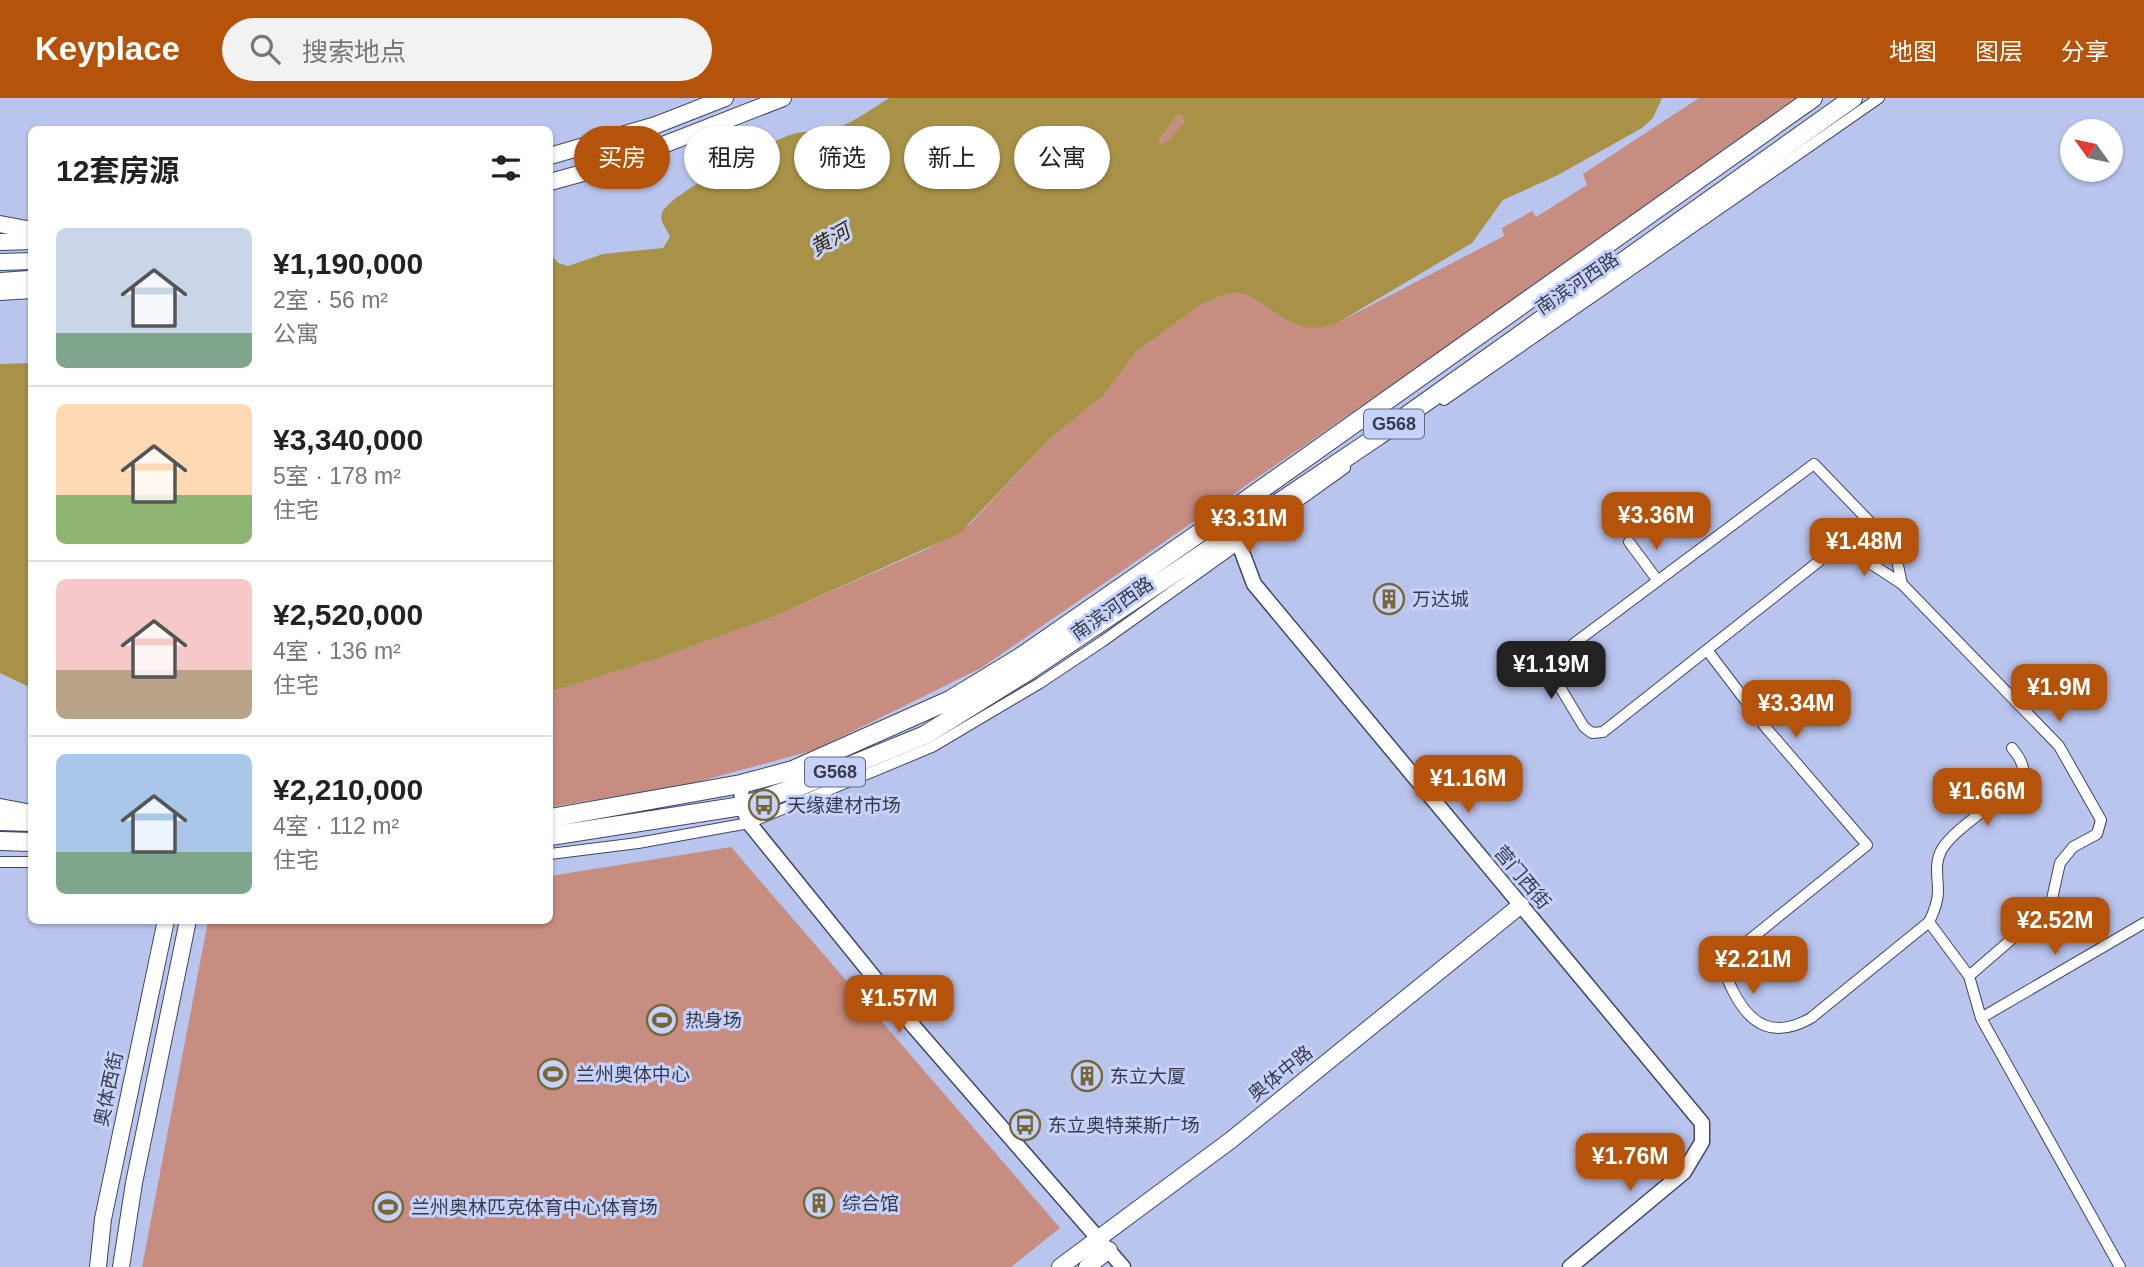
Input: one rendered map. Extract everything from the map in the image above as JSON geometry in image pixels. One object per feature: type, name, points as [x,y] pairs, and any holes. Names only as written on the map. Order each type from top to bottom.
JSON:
[{"type":"highway","name":"南滨河西路","points":[[553,836],[742,806],[803,785],[925,735],[1028,671],[1230,531],[1364,416],[1813,98]]},
{"type":"highway","name":"南滨河西路","points":[[553,817],[741,784],[793,770],[950,700],[1380,439],[1853,98]]},
{"type":"highway","points":[[0,821],[28,822]]},
{"type":"highway","points":[[0,841],[28,844]]},
{"type":"main road","points":[[553,155],[656,125],[725,98]]},
{"type":"main road","points":[[670,142],[783,98]]},
{"type":"main road","points":[[553,181],[574,175]]},
{"type":"main road","points":[[553,187],[574,179]]},
{"type":"main road","points":[[0,224],[28,229]]},
{"type":"main road","points":[[0,242],[28,241]]},
{"type":"main road","points":[[0,262],[28,261]]},
{"type":"main road","points":[[0,281],[28,279]]},
{"type":"main road","points":[[0,292],[28,290]]},
{"type":"main road","points":[[0,807],[28,812]]},
{"type":"main road","points":[[0,849],[28,845]]},
{"type":"main road","name":"奥体中路","points":[[1060,1267],[1103,1244],[1521,905]]},
{"type":"main road","name":"奥体西街","points":[[98,1267],[103,1219],[165,924]]},
{"type":"main road","points":[[121,1267],[134,1183],[187,924]]},
{"type":"main road","name":"奥体中路","points":[[1087,1267],[1103,1244]]},
{"type":"street","name":"南滨河西路","points":[[1380,439],[1879,98]]},
{"type":"street","points":[[1364,416],[1380,439]]},
{"type":"street","points":[[1902,584],[1894,547],[1814,464],[1560,654],[1552,674],[1584,727],[1592,733],[1602,732],[1837,547],[1853,552],[1902,584],[2059,746],[2101,820],[2097,834],[2073,847],[2060,863],[2052,899],[2035,919],[1969,976]]},
{"type":"street","name":"南滨河西路","points":[[553,854],[638,843],[749,823],[856,780],[959,732],[1103,641],[1230,531]]},
{"type":"street","name":"营门西街","points":[[1230,531],[1254,584],[1702,1123],[1702,1142],[1684,1172],[1570,1267]]},
{"type":"street","points":[[1629,542],[1658,581]]},
{"type":"street","points":[[1707,650],[1767,729],[1867,845],[1730,953],[1724,970],[1740,1005],[1751,1018],[1765,1026],[1781,1029],[1797,1026],[1929,922],[1936,907],[1937,863],[1941,851],[1948,841],[2020,783],[2022,764],[2012,748]]},
{"type":"street","points":[[741,784],[742,806],[749,823],[915,1028],[1123,1267]]},
{"type":"street","points":[[0,862],[28,862]]},
{"type":"street","points":[[1929,922],[1969,976],[1981,1018],[2120,1267]]},
{"type":"street","points":[[1981,1018],[2144,923]]},
{"type":"shaded area","points":[[1699,98],[1803,98],[1698,174],[981,668],[815,750],[686,785],[553,807],[553,691],[662,657],[773,617],[925,550],[970,524],[1051,438],[1104,395],[1137,351],[1199,306],[1220,296],[1235,293],[1248,295],[1285,319],[1339,322],[1504,236],[1502,228],[1532,211],[1536,217],[1587,185],[1583,174]]},
{"type":"shaded area","points":[[1177,115],[1182,115],[1184,123],[1170,140],[1160,145],[1159,142]]},
{"type":"shaded area","name":"兰州奥体中心","points":[[731,847],[1060,1228],[1011,1267],[142,1267],[207,924],[553,924],[553,876]]},
{"type":"water","name":"黄河","points":[[889,98],[1662,98],[1653,118],[1642,128],[1558,175],[1503,200],[1472,243],[1339,322],[1321,328],[1305,327],[1285,319],[1248,295],[1235,293],[1220,296],[1199,306],[1137,351],[1104,395],[1051,438],[960,533],[773,617],[662,657],[553,691],[553,257],[558,263],[568,266],[603,254],[663,248],[670,237],[662,223],[662,213],[690,189],[780,189],[780,139],[794,134],[794,189],[890,189],[890,126],[842,126]],"holes":[[[1177,115],[1182,115],[1184,123],[1169,140],[1160,145],[1159,141]]]},
{"type":"water","points":[[28,363],[28,687],[0,673],[0,364]]},
{"type":"place","name":"万达城","points":[[1389,599]]},
{"type":"place","name":"天缘建材市场","points":[[764,805]]},
{"type":"place","name":"热身场","points":[[662,1020]]},
{"type":"place","name":"兰州奥体中心","points":[[553,1074]]},
{"type":"place","name":"东立大厦","points":[[1087,1076]]},
{"type":"place","name":"东立奥特莱斯广场","points":[[1025,1125]]},
{"type":"place","name":"综合馆","points":[[819,1203]]},
{"type":"place","name":"兰州奥林匹克体育中心体育场","points":[[388,1207]]}]
